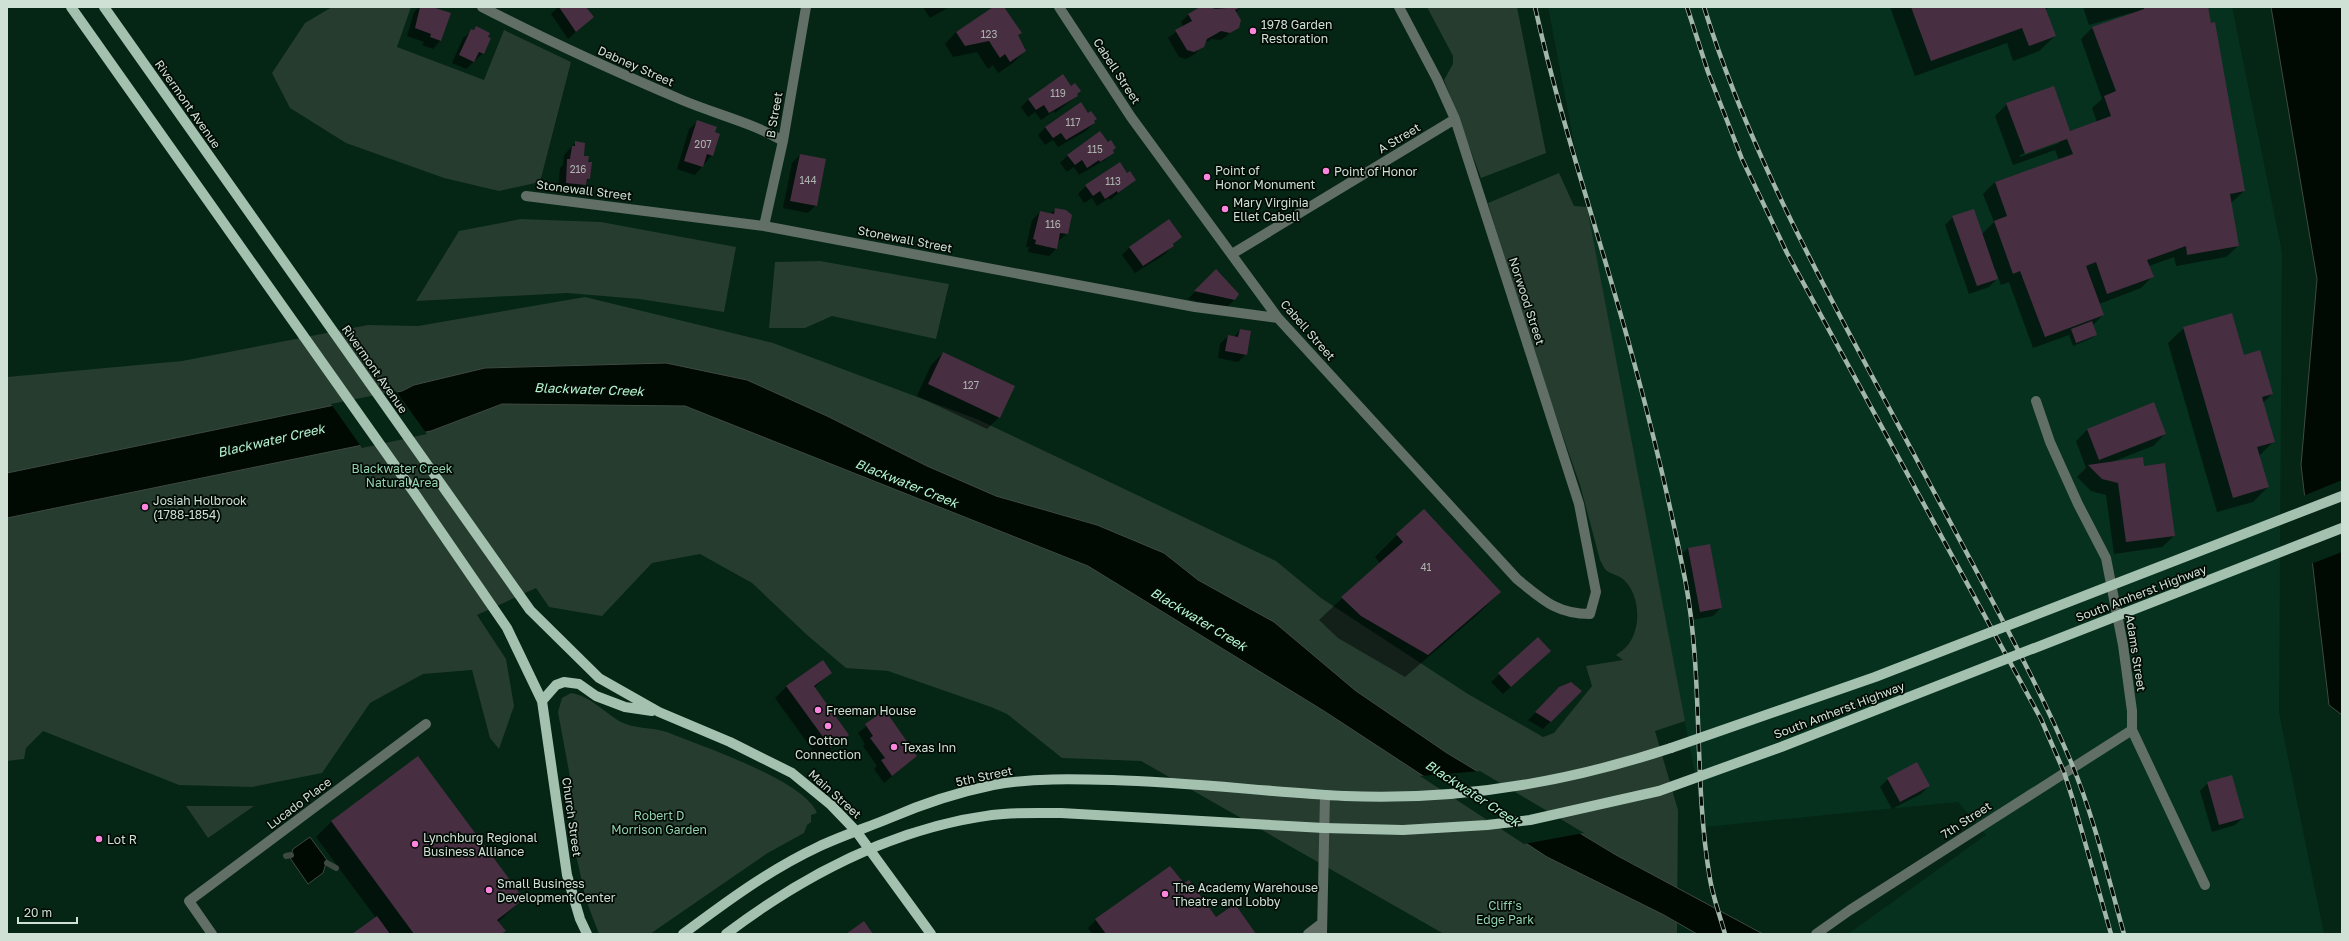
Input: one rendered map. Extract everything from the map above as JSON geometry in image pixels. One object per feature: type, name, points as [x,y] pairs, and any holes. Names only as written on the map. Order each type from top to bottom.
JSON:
[{"type":"main road","points":[[71,7],[413,491],[507,628],[542,701],[556,685],[564,682],[579,684],[596,696],[626,707],[659,712]]},
{"type":"main road","name":"Rivermont Avenue","points":[[104,7],[530,610],[599,678],[659,712]]},
{"type":"main road","name":"South Amherst Highway","points":[[1325,794],[1408,797],[1461,794],[1530,785],[1627,762],[1875,677],[2342,496]]},
{"type":"main road","name":"South Amherst Highway","points":[[1324,828],[1403,830],[1487,825],[1538,818],[1659,791],[1788,744],[2342,528]]},
{"type":"main road","name":"Church Street","points":[[542,701],[567,875],[580,919],[587,934]]},
{"type":"main road","name":"Main Street","points":[[659,712],[730,742],[792,773],[831,805],[856,831],[931,934]]},
{"type":"main road","name":"5th Street","points":[[683,934],[733,897],[778,868],[815,848],[900,813],[994,785],[1071,779],[1219,786],[1325,794]]},
{"type":"main road","points":[[726,934],[804,882],[869,849],[967,820],[1024,813],[1324,828]]},
{"type":"street","name":"Dabney Street","points":[[482,7],[553,44],[684,101],[764,130],[783,141]]},
{"type":"street","name":"B Street","points":[[764,226],[783,141],[806,7]]},
{"type":"street","name":"Cabell Street","points":[[1059,7],[1131,117],[1278,318],[1517,579],[1550,606],[1572,614],[1590,614]]},
{"type":"street","name":"Norwood Street","points":[[1399,7],[1437,79],[1455,119],[1579,504],[1596,592],[1590,614]]},
{"type":"street","name":"A Street","points":[[1232,254],[1455,119]]},
{"type":"street","name":"Stonewall Street","points":[[526,196],[764,226],[1195,307],[1278,318]]},
{"type":"street","name":"Adams Street","points":[[2036,400],[2056,456],[2078,504],[2106,558],[2123,645],[2132,711],[2132,730],[2205,885]]},
{"type":"street","name":"Lucado Place","points":[[212,934],[189,901],[426,724]]},
{"type":"street","name":"7th Street","points":[[1816,934],[1850,910],[2132,730]]},
{"type":"street","points":[[1308,934],[1322,929],[1325,794]]},
{"type":"shaded area","points":[[1548,7],[2232,7],[2282,252],[2279,713],[2324,934],[1848,934],[1986,835],[1958,802],[1705,827]]},
{"type":"green space","points":[[332,7],[411,7],[397,47],[484,80],[504,30],[571,62],[540,182],[499,191],[444,178],[346,143],[290,108],[272,73],[305,23]]},
{"type":"green space","points":[[1427,7],[1517,7],[1546,153],[1481,178],[1444,80],[1453,64],[1453,56]]},
{"type":"green space","name":"Blackwater Creek Natural Area","points":[[1559,173],[1574,206],[1587,207],[1685,721],[1655,731],[1678,810],[1677,934],[1444,934],[1141,761],[1062,758],[1007,714],[991,707],[888,671],[846,668],[807,635],[752,583],[700,554],[652,563],[602,616],[549,607],[536,588],[477,615],[506,659],[514,706],[499,749],[490,738],[472,670],[423,674],[370,703],[322,773],[252,787],[179,785],[43,731],[26,748],[24,759],[7,761],[7,377],[182,361],[368,325],[418,326],[585,297],[773,343],[979,420],[1276,561],[1321,598],[1468,694],[1543,737],[1554,733],[1592,686],[1586,666],[1623,660],[1616,655],[1627,646],[1633,638],[1637,620],[1636,602],[1629,585],[1623,579],[1606,570],[1600,560],[1580,485],[1525,328],[1488,203]]},
{"type":"green space","points":[[521,219],[601,222],[736,247],[724,312],[639,299],[567,293],[416,301],[459,231]]},
{"type":"green space","points":[[820,261],[949,284],[936,339],[832,316],[805,328],[769,328],[775,262]]},
{"type":"green space","name":"Robert D Morrison Garden","points":[[571,693],[584,697],[625,724],[667,732],[750,765],[793,788],[808,801],[817,813],[811,815],[811,822],[807,825],[804,833],[766,854],[650,934],[599,934],[586,900],[576,855],[570,777],[558,712],[562,698]]},
{"type":"green space","points":[[186,806],[254,806],[208,838]]},
{"type":"water","points":[[2271,7],[2342,7],[2342,715],[2329,705],[2301,465],[2317,279]]},
{"type":"water","name":"Blackwater Creek","points":[[666,363],[747,380],[827,416],[927,466],[996,496],[1097,525],[1164,553],[1198,580],[1274,622],[1356,691],[1447,753],[1616,855],[1763,934],[1697,934],[1664,915],[1547,857],[1324,711],[1088,566],[685,406],[502,404],[431,431],[7,518],[7,473],[402,391],[414,385],[485,368]]},
{"type":"water","points":[[310,837],[327,860],[323,873],[308,884],[290,858],[293,849]]},
{"type":"pier","points":[[396,391],[427,434],[362,448],[331,404]]},
{"type":"pier","points":[[2342,480],[2342,552],[2311,564],[2303,496]]},
{"type":"pier","points":[[1480,771],[1584,833],[1524,844],[1420,776]]},
{"type":"building","points":[[420,7],[432,7],[451,13],[441,41],[430,37],[431,34],[415,28]]},
{"type":"building","points":[[559,7],[586,7],[594,17],[576,32]]},
{"type":"building","points":[[993,7],[1004,7],[1022,33],[1018,35],[1026,51],[1010,62],[1005,54],[1000,58],[989,41],[965,46],[956,32]]},
{"type":"building","points":[[1200,7],[1213,7],[1214,9],[1241,7],[1235,10],[1241,20],[1239,28],[1230,33],[1221,31],[1207,39],[1204,47],[1194,52],[1187,50],[1175,30],[1192,21],[1188,14]]},
{"type":"building","points":[[1911,7],[2045,7],[2056,36],[2029,46],[2022,28],[1931,61]]},
{"type":"building","points":[[2144,7],[2208,7],[2211,23],[2215,22],[2245,191],[2230,194],[2239,246],[2187,255],[2186,246],[2147,260],[2154,277],[2107,294],[2096,262],[2086,266],[2104,315],[2045,337],[2020,271],[2013,274],[1994,221],[2007,216],[1995,182],[2073,154],[2067,139],[2025,154],[2006,103],[2054,86],[2070,131],[2111,116],[2104,96],[2116,91],[2092,27],[2144,9]]},
{"type":"building","points":[[476,26],[490,33],[488,37],[491,38],[484,54],[479,52],[474,62],[459,55],[471,29],[474,30]]},
{"type":"building","points":[[1063,74],[1071,86],[1075,83],[1081,91],[1077,94],[1078,96],[1049,113],[1044,105],[1036,110],[1028,99]]},
{"type":"building","points":[[1081,102],[1088,113],[1091,111],[1097,119],[1094,121],[1095,123],[1066,140],[1061,133],[1053,138],[1045,127]]},
{"type":"building","points":[[697,120],[717,127],[715,132],[720,134],[713,156],[707,154],[703,167],[684,161]]},
{"type":"building","points":[[1100,131],[1108,142],[1111,140],[1116,148],[1113,150],[1114,153],[1087,168],[1082,160],[1075,165],[1067,155]]},
{"type":"building","points":[[575,141],[585,143],[584,156],[589,156],[588,162],[592,162],[590,179],[587,179],[586,185],[566,183],[567,159],[570,159],[572,146],[575,146]]},
{"type":"building","points":[[800,154],[826,159],[817,206],[790,201]]},
{"type":"building","points":[[1120,162],[1127,173],[1130,171],[1136,180],[1118,193],[1117,191],[1105,199],[1100,191],[1093,196],[1085,185]]},
{"type":"building","points":[[1055,208],[1066,210],[1072,215],[1068,234],[1060,233],[1057,249],[1035,244],[1036,240],[1033,239],[1040,211],[1054,214]]},
{"type":"building","points":[[1974,209],[1998,279],[1977,286],[1952,216]]},
{"type":"building","points":[[1169,219],[1182,237],[1173,244],[1174,246],[1143,266],[1129,247]]},
{"type":"building","points":[[1216,269],[1239,294],[1235,300],[1194,291]]},
{"type":"building","points":[[2232,313],[2244,355],[2260,350],[2273,394],[2262,397],[2275,442],[2257,447],[2269,487],[2233,498],[2183,327]]},
{"type":"building","points":[[2092,321],[2097,335],[2076,343],[2071,329]]},
{"type":"building","points":[[1240,329],[1251,331],[1247,355],[1225,351],[1228,335],[1238,337]]},
{"type":"building","points":[[943,352],[1015,386],[1000,418],[928,384]]},
{"type":"building","points":[[2154,402],[2166,434],[2099,460],[2087,429]]},
{"type":"building","points":[[2143,457],[2144,466],[2165,463],[2175,536],[2126,542],[2118,483],[2102,479],[2088,465]]},
{"type":"building","points":[[1424,509],[1501,592],[1428,655],[1361,616],[1341,597],[1403,542],[1396,534]]},
{"type":"building","points":[[1710,544],[1722,608],[1700,612],[1688,548]]},
{"type":"building","points":[[1538,637],[1551,651],[1511,687],[1498,673]]},
{"type":"building","name":"Freeman House","points":[[823,660],[832,673],[814,686],[849,735],[831,748],[786,686]]},
{"type":"building","points":[[1571,682],[1582,691],[1551,722],[1535,712],[1559,687]]},
{"type":"building","name":"Texas Inn","points":[[885,710],[917,756],[892,776],[881,760],[885,758],[870,738],[873,736],[865,724]]},
{"type":"building","name":"Lynchburg Regional Business Alliance","points":[[418,756],[524,899],[497,920],[506,931],[501,934],[414,934],[331,821]]},
{"type":"building","points":[[1917,762],[1930,786],[1900,802],[1887,778]]},
{"type":"building","points":[[2232,775],[2244,818],[2219,825],[2207,782]]},
{"type":"building","name":"The Academy Warehouse Theatre and Lobby","points":[[1170,866],[1184,883],[1189,880],[1216,917],[1235,904],[1256,934],[1106,934],[1095,919]]},
{"type":"building","points":[[377,916],[390,934],[352,934]]},
{"type":"building","points":[[864,921],[873,934],[846,934]]},
{"type":"waterway","points":[[286,856],[291,855]]},
{"type":"waterway","points":[[327,863],[336,868]]},
{"type":"railway","points":[[1535,7],[1570,142],[1623,321],[1642,392],[1680,552],[1691,616],[1695,654],[1705,842],[1711,886],[1725,934]]},
{"type":"railway","points":[[1687,7],[1708,72],[1742,159],[1787,253],[2041,719],[2064,772],[2111,934]]},
{"type":"railway","points":[[1704,7],[1735,95],[1792,223],[1835,307],[2015,644],[2061,738],[2087,804],[2124,934]]},
{"type":"place","name":"1978 Garden Restoration","points":[[1253,31]]},
{"type":"place","name":"Point of Honor","points":[[1326,171]]},
{"type":"place","name":"Point of Honor Monument","points":[[1207,177]]},
{"type":"place","name":"Mary Virginia Ellet Cabell","points":[[1225,209]]},
{"type":"place","name":"Josiah Holbrook (1788-1854)","points":[[145,507]]},
{"type":"place","name":"Freeman House","points":[[818,710]]},
{"type":"place","name":"Cotton Connection","points":[[828,726]]},
{"type":"place","name":"Texas Inn","points":[[894,747]]},
{"type":"place","name":"Lot R","points":[[99,839]]},
{"type":"place","name":"Lynchburg Regional Business Alliance","points":[[415,844]]},
{"type":"place","name":"Small Business Development Center","points":[[489,890]]},
{"type":"place","name":"The Academy Warehouse Theatre and Lobby","points":[[1165,894]]},
{"type":"park label","name":"Cliff's Edge Park","points":[[1505,912]]}]
